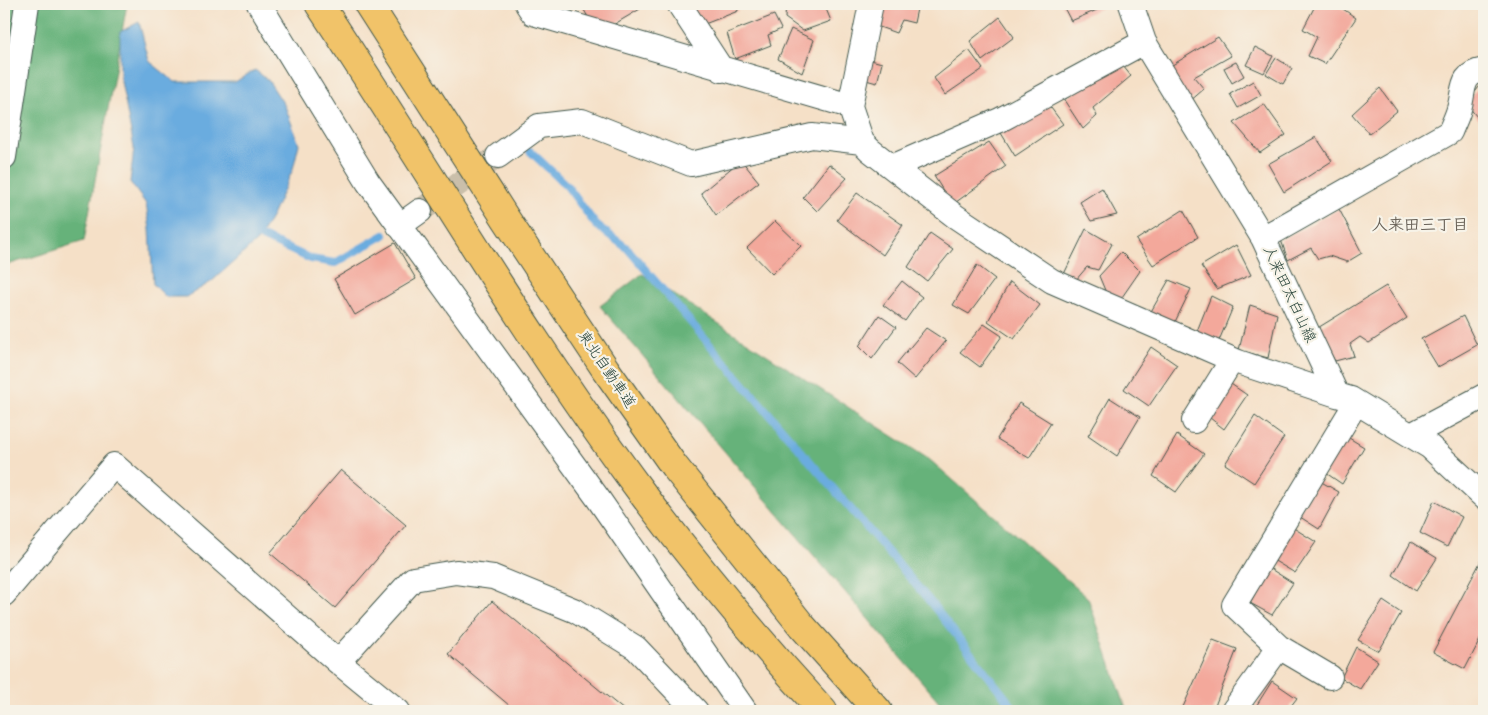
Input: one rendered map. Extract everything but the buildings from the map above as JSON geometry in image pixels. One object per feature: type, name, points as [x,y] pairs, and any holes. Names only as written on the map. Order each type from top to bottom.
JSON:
[{"type":"highway","points":[[319,4],[473,244],[641,492],[776,660],[823,711]]},
{"type":"highway","name":"東北自動車道","points":[[368,4],[506,219],[601,362],[674,466],[796,619],[878,711]]},
{"type":"street","points":[[4,157],[27,4]]},
{"type":"street","points":[[259,4],[368,182],[596,497],[745,711]]},
{"type":"street","points":[[527,4],[533,14],[850,106]]},
{"type":"street","points":[[679,4],[722,70]]},
{"type":"street","points":[[871,4],[850,106],[862,142],[892,168],[955,216],[1052,282],[1232,360],[1347,399],[1430,447],[1484,497]]},
{"type":"street","points":[[1131,4],[1144,42],[1264,238]]},
{"type":"street","points":[[892,168],[1000,120],[1144,42]]},
{"type":"street","name":"人来田太白山線","points":[[1347,399],[1264,238],[1450,132],[1459,109],[1464,82],[1476,72],[1484,70]]},
{"type":"street","points":[[498,156],[539,126],[582,122],[691,164],[812,136],[862,142]]},
{"type":"street","points":[[399,226],[420,211]]},
{"type":"street","points":[[1194,421],[1232,360]]},
{"type":"street","points":[[1411,435],[1484,396]]},
{"type":"street","points":[[1330,677],[1279,646],[1234,605],[1347,399]]},
{"type":"street","points":[[4,594],[114,465],[338,662],[398,711]]},
{"type":"street","points":[[338,662],[413,579],[456,572],[492,577],[576,611],[636,648],[696,711]]},
{"type":"street","points":[[1233,711],[1279,646]]},
{"type":"green space","points":[[4,4],[127,4],[84,241],[4,266]]},
{"type":"green space","points":[[642,274],[930,460],[1088,598],[1127,711],[947,711],[600,306]]},
{"type":"water","points":[[139,22],[149,61],[175,82],[235,82],[255,70],[268,80],[285,106],[299,144],[293,169],[272,216],[257,241],[211,282],[186,297],[166,297],[153,284],[150,229],[146,204],[130,182],[134,148],[120,76],[120,32]]},
{"type":"waterway","points":[[530,151],[567,186],[596,225],[627,248],[928,599],[1016,711]]},
{"type":"waterway","points":[[251,232],[311,259],[335,263],[384,235]]},
{"type":"tunnel","points":[[420,211],[498,156]]},
{"type":"district","name":"人来田三丁目","points":[[1420,224]]}]
